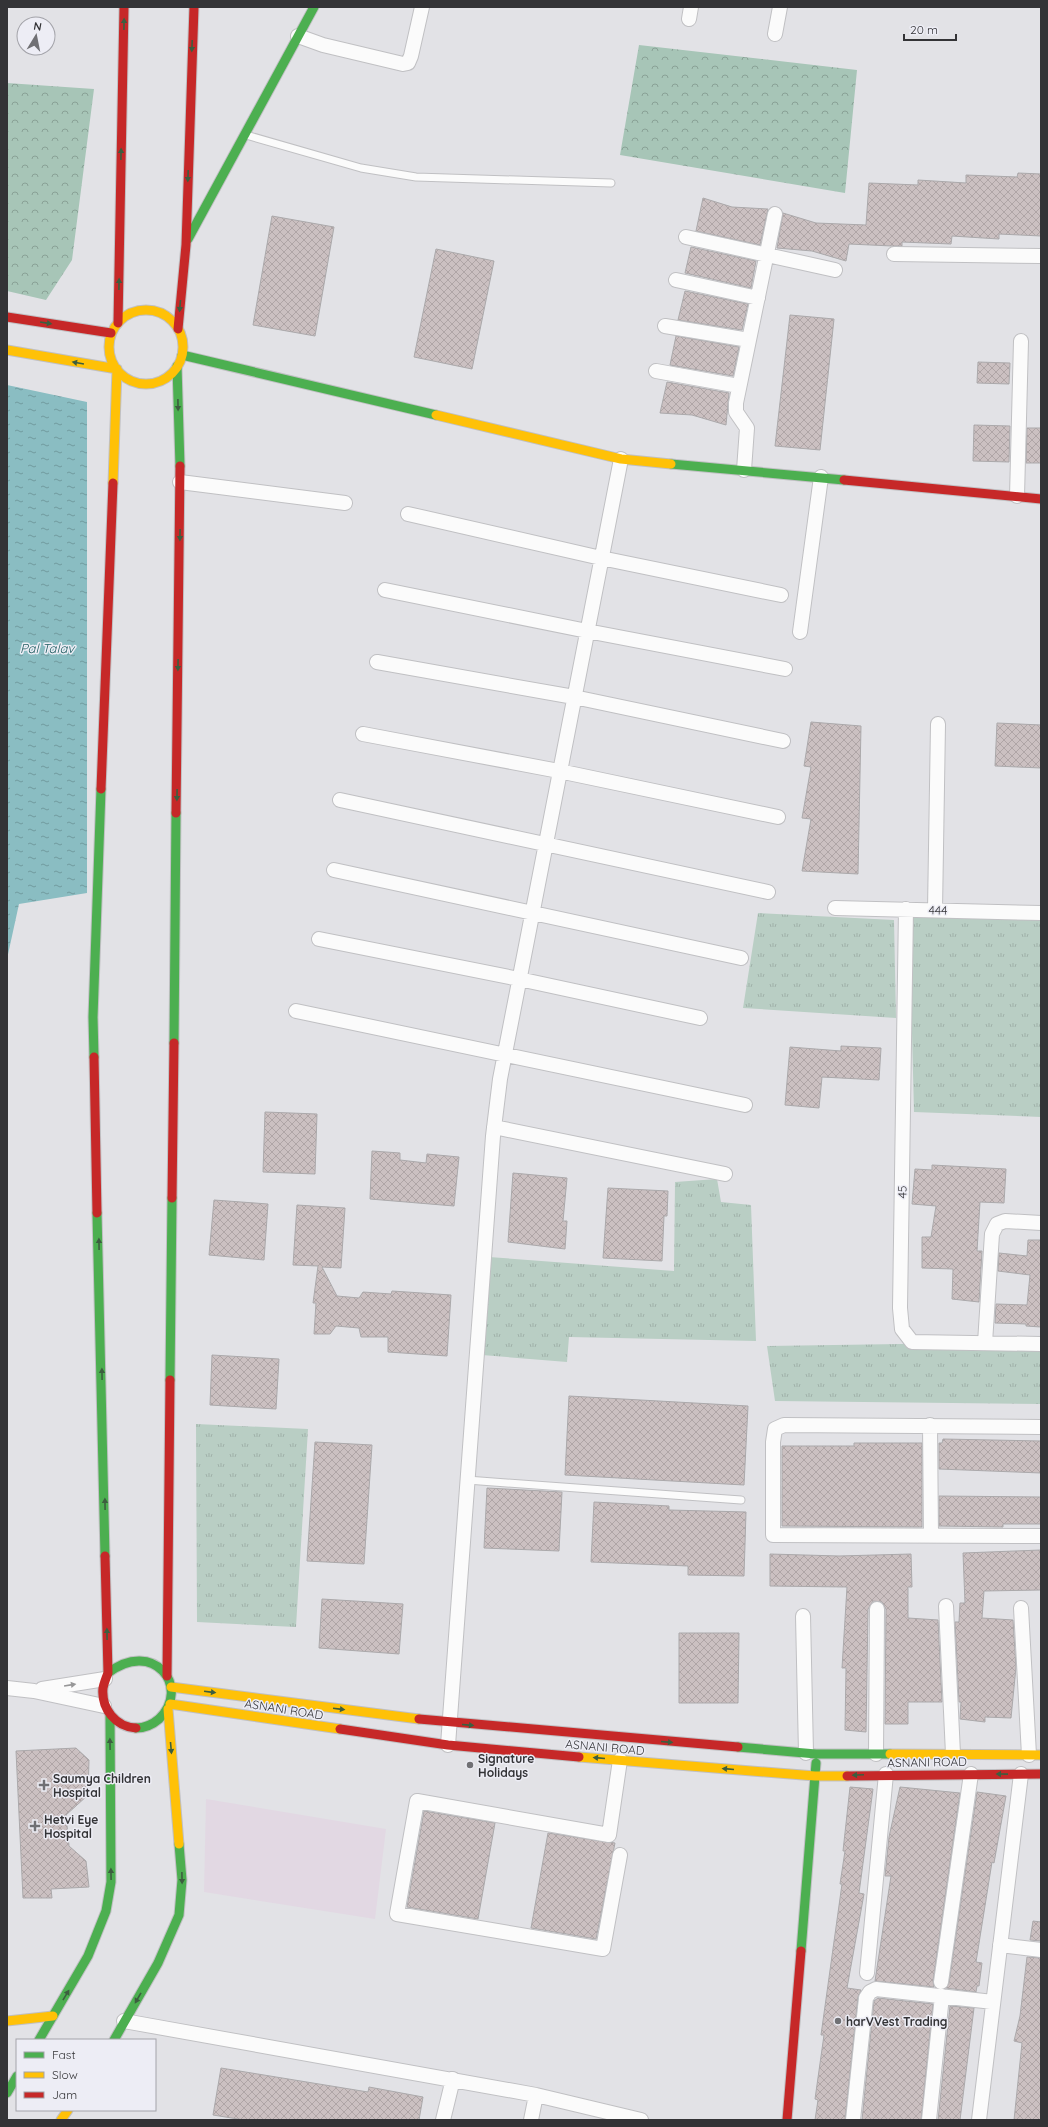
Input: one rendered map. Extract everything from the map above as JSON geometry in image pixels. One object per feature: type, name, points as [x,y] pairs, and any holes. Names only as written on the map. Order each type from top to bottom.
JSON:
[{"type":"street","points":[[118,323],[124,7]]},
{"type":"street","points":[[178,329],[186,244],[194,7]]},
{"type":"street","points":[[186,244],[314,7]]},
{"type":"street","points":[[298,36],[404,64],[408,63],[411,56],[422,7]]},
{"type":"street","points":[[775,34],[780,7]]},
{"type":"street","points":[[744,470],[747,428],[736,412],[739,386],[775,214]]},
{"type":"street","points":[[686,237],[835,270]]},
{"type":"street","points":[[894,254],[1041,256]]},
{"type":"street","points":[[676,280],[758,298]]},
{"type":"street","points":[[140,310],[152,311],[164,315],[174,322],[183,344],[182,355],[177,366],[170,375],[160,381],[148,384],[126,378],[117,369],[111,358],[109,346],[111,333],[118,323],[128,315],[140,310]]},
{"type":"street","points":[[7,317],[111,333]]},
{"type":"street","points":[[665,326],[749,340]]},
{"type":"street","points":[[1017,496],[1021,341]]},
{"type":"street","points":[[7,350],[117,369]]},
{"type":"street","points":[[182,355],[256,374],[479,424],[621,459],[1041,499]]},
{"type":"street","points":[[115,2039],[158,1963],[179,1916],[182,1880],[169,1706],[171,1687],[167,1676],[180,482],[177,366]]},
{"type":"street","points":[[40,2039],[82,1969],[101,1926],[108,1903],[111,1882],[107,1711],[102,1695],[107,1676],[93,1017],[117,369]]},
{"type":"street","points":[[656,371],[739,386]]},
{"type":"street","points":[[448,1746],[494,1127],[504,1055],[621,459]]},
{"type":"street","points":[[800,632],[821,477]]},
{"type":"street","points":[[180,482],[345,503]]},
{"type":"street","points":[[408,514],[601,558],[781,595]]},
{"type":"street","points":[[385,590],[587,631],[785,668]]},
{"type":"street","points":[[377,662],[574,697],[783,741]]},
{"type":"street","points":[[935,910],[938,724]]},
{"type":"street","points":[[363,734],[778,817]]},
{"type":"street","points":[[340,800],[768,892]]},
{"type":"street","points":[[334,870],[741,958]]},
{"type":"street","name":"444","points":[[835,908],[1041,913]]},
{"type":"street","name":"45","points":[[906,909],[900,1308],[902,1329],[912,1342],[1041,1344]]},
{"type":"street","points":[[319,939],[519,979],[700,1018]]},
{"type":"street","points":[[296,1011],[745,1105]]},
{"type":"street","points":[[494,1127],[725,1174]]},
{"type":"street","points":[[985,1343],[992,1234],[997,1224],[1005,1221],[1041,1223]]},
{"type":"street","points":[[1041,1427],[784,1425],[775,1429],[773,1442],[773,1535],[1041,1536]]},
{"type":"street","points":[[930,1425],[931,1536]]},
{"type":"street","points":[[946,1606],[953,1754]]},
{"type":"street","points":[[1021,1608],[1035,1755]]},
{"type":"street","points":[[876,1754],[877,1609]]},
{"type":"street","points":[[787,2120],[815,1776],[811,1754],[803,1616]]},
{"type":"street","points":[[34,1691],[107,1676],[117,1665],[127,1660],[138,1659],[155,1664],[167,1676]]},
{"type":"street","name":"ASNANI ROAD","points":[[171,1687],[449,1723],[811,1754],[1035,1755]]},
{"type":"street","points":[[7,1688],[34,1691],[107,1711],[118,1723],[129,1728],[141,1728],[152,1725],[161,1718],[169,1706]]},
{"type":"street","name":"ASNANI ROAD","points":[[169,1706],[448,1746],[815,1776],[886,1774],[1041,1774]]},
{"type":"street","points":[[620,1760],[609,1835],[418,1801],[398,1914],[603,1949],[620,1855]]},
{"type":"street","points":[[867,1973],[886,1774]]},
{"type":"street","points":[[941,1982],[971,1774]]},
{"type":"street","points":[[979,2120],[1021,1774]]},
{"type":"street","points":[[1000,1945],[1041,1950]]},
{"type":"street","points":[[853,2120],[866,1998],[870,1992],[876,1989],[993,2002]]},
{"type":"street","points":[[929,2120],[942,1996]]},
{"type":"street","points":[[7,2021],[53,2016]]},
{"type":"street","points":[[124,2021],[536,2095],[641,2120]]},
{"type":"street","points":[[7,2093],[16,2078]]},
{"type":"street","points":[[443,2120],[452,2079]]},
{"type":"street","points":[[531,2120],[536,2095]]},
{"type":"street","points":[[61,2120],[67,2111]]},
{"type":"lane","points":[[244,135],[361,168],[416,177],[611,183]]},
{"type":"lane","points":[[468,1480],[741,1500]]},
{"type":"shaded area","points":[[206,1799],[386,1829],[375,1919],[204,1892]]},
{"type":"green space","points":[[639,45],[857,70],[845,193],[620,155]]},
{"type":"green space","points":[[7,83],[94,89],[72,260],[46,300],[7,291]]},
{"type":"green space","points":[[758,913],[894,920],[896,1018],[743,1008]]},
{"type":"green space","points":[[909,914],[1041,917],[1041,1117],[914,1112]]},
{"type":"green space","points":[[717,1179],[721,1202],[751,1205],[756,1341],[569,1337],[567,1362],[482,1355],[489,1257],[674,1271],[675,1182]]},
{"type":"green space","points":[[1041,1342],[1041,1404],[775,1401],[767,1346]]},
{"type":"green space","points":[[196,1424],[308,1429],[296,1627],[197,1622]]},
{"type":"water","name":"Pal Talav","points":[[7,385],[87,402],[87,893],[19,904],[7,959]]},
{"type":"building","points":[[1018,173],[1041,174],[1041,236],[999,234],[999,239],[952,236],[951,244],[902,242],[902,246],[892,246],[849,244],[846,261],[812,251],[777,248],[783,213],[816,223],[866,225],[869,183],[918,185],[918,180],[966,183],[966,175],[1017,177]]},
{"type":"building","points":[[703,198],[732,207],[768,209],[760,245],[696,231]]},
{"type":"building","points":[[272,216],[334,227],[315,336],[253,325]]},
{"type":"building","points":[[691,247],[756,261],[751,288],[685,273]]},
{"type":"building","points":[[436,249],[494,261],[472,369],[414,357]]},
{"type":"building","points":[[685,291],[748,304],[742,330],[678,320]]},
{"type":"building","points":[[790,315],[834,319],[820,450],[775,446]]},
{"type":"building","points":[[676,336],[739,347],[733,376],[670,365]]},
{"type":"building","points":[[978,362],[1010,363],[1009,384],[977,383]]},
{"type":"building","points":[[667,382],[729,393],[726,425],[692,415],[660,413]]},
{"type":"building","points":[[974,425],[1010,426],[1009,462],[973,461]]},
{"type":"building","points":[[1027,428],[1041,428],[1041,463],[1026,463]]},
{"type":"building","points":[[811,722],[861,726],[858,874],[802,871],[811,819],[802,818],[811,767],[804,766]]},
{"type":"building","points":[[997,723],[1041,725],[1041,768],[995,766]]},
{"type":"building","points":[[841,1046],[881,1048],[879,1080],[822,1077],[819,1108],[785,1105],[790,1047],[841,1051]]},
{"type":"building","points":[[265,1112],[317,1114],[315,1174],[263,1172]]},
{"type":"building","points":[[372,1151],[400,1153],[400,1160],[426,1163],[427,1154],[459,1157],[454,1206],[370,1199]]},
{"type":"building","points":[[932,1165],[1006,1169],[1004,1203],[980,1202],[977,1251],[982,1251],[979,1302],[952,1299],[953,1269],[922,1268],[922,1237],[931,1237],[936,1206],[912,1204],[915,1169],[932,1170]]},
{"type":"building","points":[[513,1173],[567,1178],[563,1221],[567,1221],[565,1249],[508,1242]]},
{"type":"building","points":[[608,1188],[668,1191],[667,1216],[664,1216],[662,1261],[603,1258]]},
{"type":"building","points":[[214,1200],[268,1204],[264,1260],[209,1255]]},
{"type":"building","points":[[297,1205],[345,1208],[341,1268],[322,1267],[337,1296],[359,1298],[363,1292],[391,1294],[392,1291],[451,1295],[447,1356],[388,1352],[388,1337],[361,1337],[359,1328],[336,1326],[330,1334],[314,1334],[316,1303],[313,1303],[318,1266],[293,1265]]},
{"type":"building","points":[[1028,1240],[1041,1240],[1041,1327],[1026,1326],[1026,1324],[995,1323],[996,1304],[1027,1305],[1030,1275],[998,1271],[999,1253],[1027,1256]]},
{"type":"building","points":[[212,1355],[279,1359],[276,1409],[210,1405]]},
{"type":"building","points":[[569,1396],[748,1406],[744,1485],[565,1475]]},
{"type":"building","points":[[943,1439],[1041,1441],[1041,1473],[939,1469],[939,1443],[942,1443]]},
{"type":"building","points":[[315,1442],[372,1445],[364,1564],[307,1561]]},
{"type":"building","points":[[854,1443],[922,1443],[922,1527],[782,1526],[782,1446],[854,1446]]},
{"type":"building","points":[[487,1488],[562,1492],[559,1551],[484,1548]]},
{"type":"building","points":[[939,1496],[1041,1497],[1041,1524],[1003,1524],[1003,1527],[939,1526]]},
{"type":"building","points":[[594,1502],[669,1506],[669,1510],[746,1512],[744,1576],[688,1575],[688,1566],[591,1562]]},
{"type":"building","points":[[1041,1550],[1041,1590],[984,1591],[982,1618],[1013,1620],[1016,1667],[1011,1718],[985,1717],[985,1722],[960,1719],[961,1702],[959,1702],[955,1622],[959,1622],[960,1603],[965,1603],[963,1553]]},
{"type":"building","points":[[770,1554],[839,1556],[911,1554],[912,1587],[908,1587],[908,1618],[938,1620],[942,1702],[908,1702],[908,1724],[885,1724],[886,1609],[882,1602],[873,1601],[868,1609],[866,1732],[845,1730],[846,1668],[842,1668],[847,1587],[770,1586]]},
{"type":"building","points":[[322,1599],[403,1604],[399,1654],[319,1648]]},
{"type":"building","points":[[679,1633],[739,1633],[738,1703],[679,1703]]},
{"type":"building","points":[[76,1748],[89,1760],[88,1795],[66,1815],[69,1846],[86,1861],[89,1887],[51,1889],[52,1898],[23,1898],[16,1751]]},
{"type":"building","points":[[850,1787],[873,1789],[859,1893],[864,1894],[847,1988],[861,1990],[858,1997],[845,2120],[815,2120],[818,2100],[815,2099],[824,2035],[821,2035],[842,1884],[840,1884],[845,1851],[843,1851]]},
{"type":"building","points":[[900,1787],[960,1793],[933,1981],[934,1987],[875,1981],[891,1876],[885,1876],[889,1837]]},
{"type":"building","points":[[977,1792],[1006,1796],[994,1863],[992,1862],[976,1962],[982,1963],[979,1986],[977,1986],[976,1992],[946,1988],[949,1983]]},
{"type":"building","points":[[424,1811],[495,1823],[478,1919],[407,1907]]},
{"type":"building","points":[[548,1833],[615,1843],[596,1939],[531,1928]]},
{"type":"building","points":[[1033,1921],[1041,1922],[1041,1941],[1030,1940]]},
{"type":"building","points":[[1027,1957],[1041,1958],[1041,2120],[1014,2120],[1022,2043],[1014,2041],[1020,2016]]},
{"type":"building","points":[[878,1998],[933,2004],[921,2120],[862,2120],[874,2001]]},
{"type":"building","points":[[950,2006],[974,2008],[960,2120],[938,2120]]},
{"type":"building","points":[[221,2068],[368,2092],[369,2087],[423,2097],[419,2120],[244,2120],[213,2115]]},
{"type":"traffic: fast","points":[[188,239],[314,7]]},
{"type":"traffic: fast","points":[[182,355],[436,415]]},
{"type":"traffic: fast","points":[[177,366],[180,466]]},
{"type":"traffic: fast","points":[[671,464],[844,480]]},
{"type":"traffic: fast","points":[[94,1057],[93,1017],[101,789]]},
{"type":"traffic: fast","points":[[174,1043],[176,813]]},
{"type":"traffic: fast","points":[[170,1380],[172,1198]]},
{"type":"traffic: fast","points":[[97,1213],[105,1556]]},
{"type":"traffic: fast","points":[[108,1673],[124,1664],[140,1661],[153,1664],[163,1671],[169,1681],[171,1693],[168,1706],[159,1719],[145,1727],[136,1728]]},
{"type":"traffic: fast","points":[[40,2039],[88,1956],[106,1911],[111,1882],[110,1716]]},
{"type":"traffic: fast","points":[[738,1747],[816,1754],[890,1754]]},
{"type":"traffic: fast","points":[[801,1951],[816,1763]]},
{"type":"traffic: fast","points":[[115,2039],[158,1963],[179,1915],[182,1880],[179,1844]]},
{"type":"traffic: fast","points":[[7,2093],[16,2078]]},
{"type":"traffic: slow","points":[[146,310],[160,313],[172,321],[180,333],[183,347],[180,361],[172,373],[160,381],[146,384],[132,381],[120,373],[112,361],[109,347],[112,333],[120,321],[132,313],[146,310]]},
{"type":"traffic: slow","points":[[7,350],[117,369],[113,483]]},
{"type":"traffic: slow","points":[[436,415],[621,459],[671,464]]},
{"type":"traffic: slow","points":[[171,1687],[419,1719]]},
{"type":"traffic: slow","points":[[170,1704],[340,1729]]},
{"type":"traffic: slow","points":[[168,1709],[179,1844]]},
{"type":"traffic: slow","points":[[890,1754],[1041,1755]]},
{"type":"traffic: slow","points":[[579,1757],[815,1776],[847,1776]]},
{"type":"traffic: slow","points":[[7,2021],[53,2016]]},
{"type":"traffic: slow","points":[[61,2120],[67,2111]]},
{"type":"traffic: jam","points":[[118,323],[124,7]]},
{"type":"traffic: jam","points":[[178,329],[186,245],[194,7]]},
{"type":"traffic: jam","points":[[7,317],[111,333]]},
{"type":"traffic: jam","points":[[176,813],[180,466]]},
{"type":"traffic: jam","points":[[844,480],[1041,499]]},
{"type":"traffic: jam","points":[[101,789],[113,483]]},
{"type":"traffic: jam","points":[[172,1198],[174,1043]]},
{"type":"traffic: jam","points":[[94,1057],[97,1213]]},
{"type":"traffic: jam","points":[[167,1676],[170,1380]]},
{"type":"traffic: jam","points":[[105,1556],[108,1673],[103,1688],[104,1703],[111,1716],[116,1720],[129,1727],[136,1728]]},
{"type":"traffic: jam","points":[[419,1719],[738,1747]]},
{"type":"traffic: jam","points":[[340,1729],[448,1745],[579,1757]]},
{"type":"traffic: jam","points":[[847,1776],[1041,1774]]},
{"type":"traffic: jam","points":[[787,2120],[801,1951]]},
{"type":"place","name":"Signature Holidays","points":[[470,1765]]},
{"type":"place","name":"Saumya Children Hospital","points":[[44,1785]]},
{"type":"place","name":"Hetvi Eye Hospital","points":[[35,1826]]},
{"type":"place","name":"harVVest Trading","points":[[838,2021]]}]
